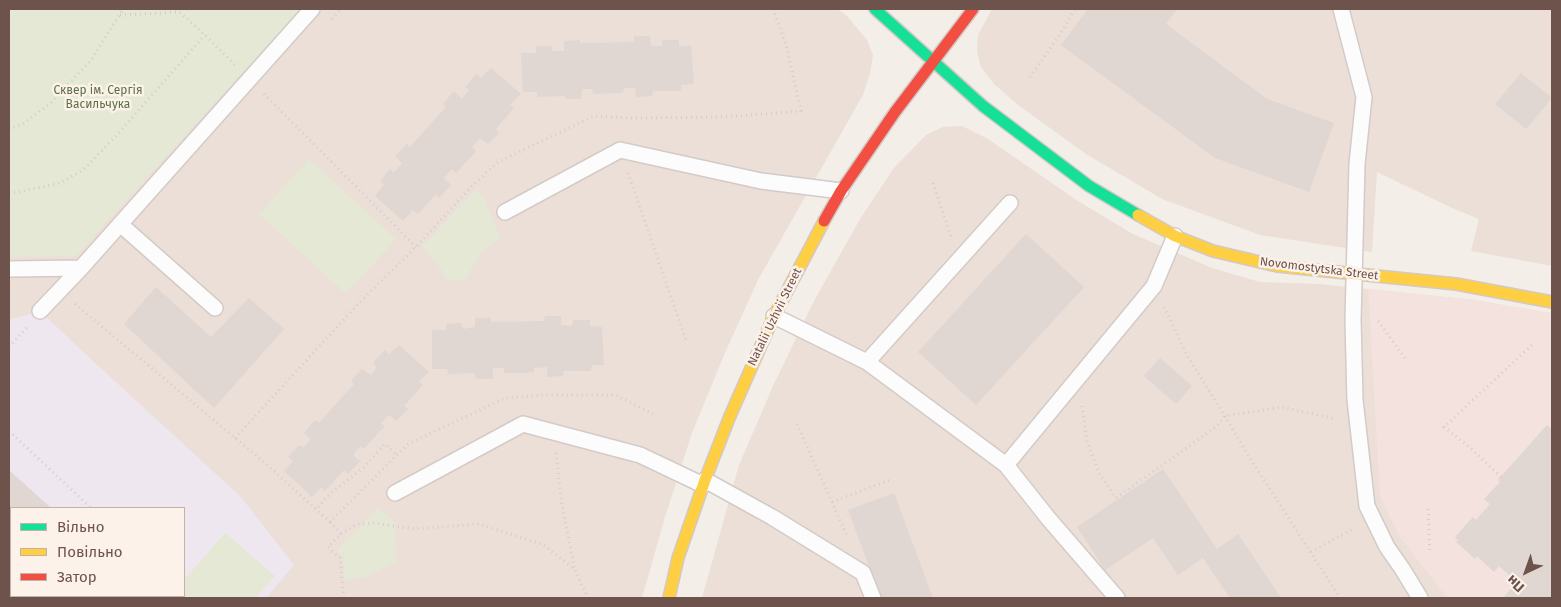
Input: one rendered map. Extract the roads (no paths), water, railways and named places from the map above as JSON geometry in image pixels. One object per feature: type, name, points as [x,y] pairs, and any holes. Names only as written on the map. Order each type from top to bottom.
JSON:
[{"type":"street","name":"Novomostytska Street","points":[[875,9],[983,106],[1089,186],[1175,236],[1213,251],[1277,266],[1456,284],[1552,302]]},
{"type":"street","name":"Natalii Uzhvii Street","points":[[669,598],[678,558],[704,482],[733,408],[774,316],[841,191],[895,112],[973,9]]},
{"type":"lane","points":[[40,311],[82,268],[312,9]]},
{"type":"lane","points":[[1341,9],[1364,97],[1357,164],[1353,320],[1355,400],[1367,506],[1387,547],[1420,598]]},
{"type":"lane","points":[[505,212],[620,150],[761,180],[841,191]]},
{"type":"lane","points":[[867,362],[1010,203]]},
{"type":"lane","points":[[120,224],[215,308]]},
{"type":"lane","points":[[1006,465],[1154,286],[1175,236]]},
{"type":"lane","points":[[9,269],[82,268]]},
{"type":"lane","points":[[774,316],[867,362],[1006,465],[1048,518],[1117,598]]},
{"type":"lane","points":[[395,493],[523,424],[640,455],[704,482],[772,517],[863,573],[873,598]]},
{"type":"park label","name":"Сквер ім. Сергія Васильчука","points":[[98,98]]}]
